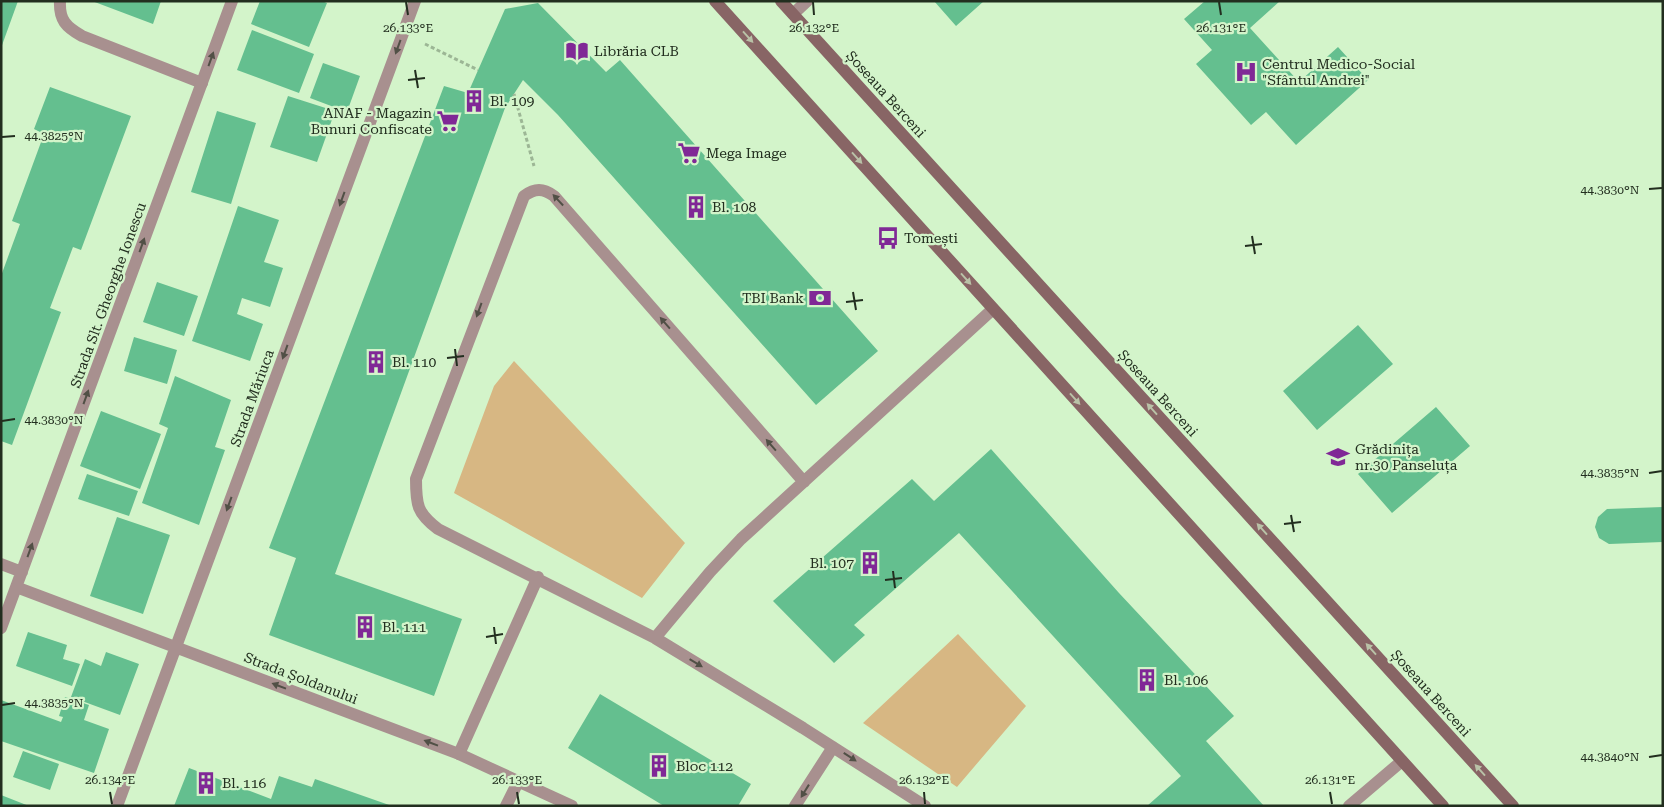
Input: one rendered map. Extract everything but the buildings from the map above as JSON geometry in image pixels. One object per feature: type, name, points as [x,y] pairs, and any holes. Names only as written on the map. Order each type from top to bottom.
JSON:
[{"type":"main road","points":[[715,1],[1443,806]]},
{"type":"main road","name":"Șoseaua Berceni","points":[[781,1],[1513,806]]},
{"type":"street","points":[[60,1],[59,12],[66,27],[82,36],[202,83]]},
{"type":"street","name":"Strada Slt. Gheorghe Ionescu","points":[[1,628],[232,1]]},
{"type":"street","name":"Strada Măriuca","points":[[117,806],[415,1]]},
{"type":"street","points":[[793,14],[807,1]]},
{"type":"street","points":[[804,482],[554,196],[540,189],[530,191],[524,196],[416,479],[416,503],[424,518],[438,529],[538,577],[655,638],[925,806]]},
{"type":"street","points":[[655,638],[735,546],[993,309]]},
{"type":"street","points":[[1,564],[22,572]]},
{"type":"street","points":[[460,754],[538,577]]},
{"type":"street","name":"Strada Șoldanului","points":[[16,587],[460,754],[572,806]]},
{"type":"street","points":[[795,806],[833,747]]},
{"type":"street","points":[[1349,806],[1402,761]]},
{"type":"street","points":[[506,806],[519,780]]},
{"type":"path","points":[[403,33],[478,70]]},
{"type":"path","points":[[514,94],[540,189]]},
{"type":"shaded area","points":[[514,361],[685,543],[642,598],[454,493],[494,386]]},
{"type":"shaded area","points":[[958,634],[1026,706],[957,787],[863,723]]},
{"type":"place","name":"Librăria CLB","points":[[577,51]]},
{"type":"place","name":"Centrul Medico-Social \"Sfântul Andrei\"","points":[[1246,72]]},
{"type":"place","name":"Bl. 109","points":[[474,101]]},
{"type":"place","name":"ANAF - Magazin Bunuri Confiscate","points":[[448,121]]},
{"type":"place","name":"Mega Image","points":[[689,153]]},
{"type":"place","name":"Bl. 108","points":[[696,207]]},
{"type":"place","name":"Tomești","points":[[888,238]]},
{"type":"place","name":"TBI Bank","points":[[820,298]]},
{"type":"place","name":"Bl. 110","points":[[376,362]]},
{"type":"place","name":"Grădinița nr.30 Panseluța","points":[[1338,457]]},
{"type":"place","name":"Bl. 107","points":[[870,563]]},
{"type":"place","name":"Bl. 111","points":[[365,627]]},
{"type":"place","name":"Bl. 106","points":[[1147,680]]},
{"type":"place","name":"Bloc 112","points":[[659,766]]},
{"type":"place","name":"Bl. 116","points":[[206,783]]}]
